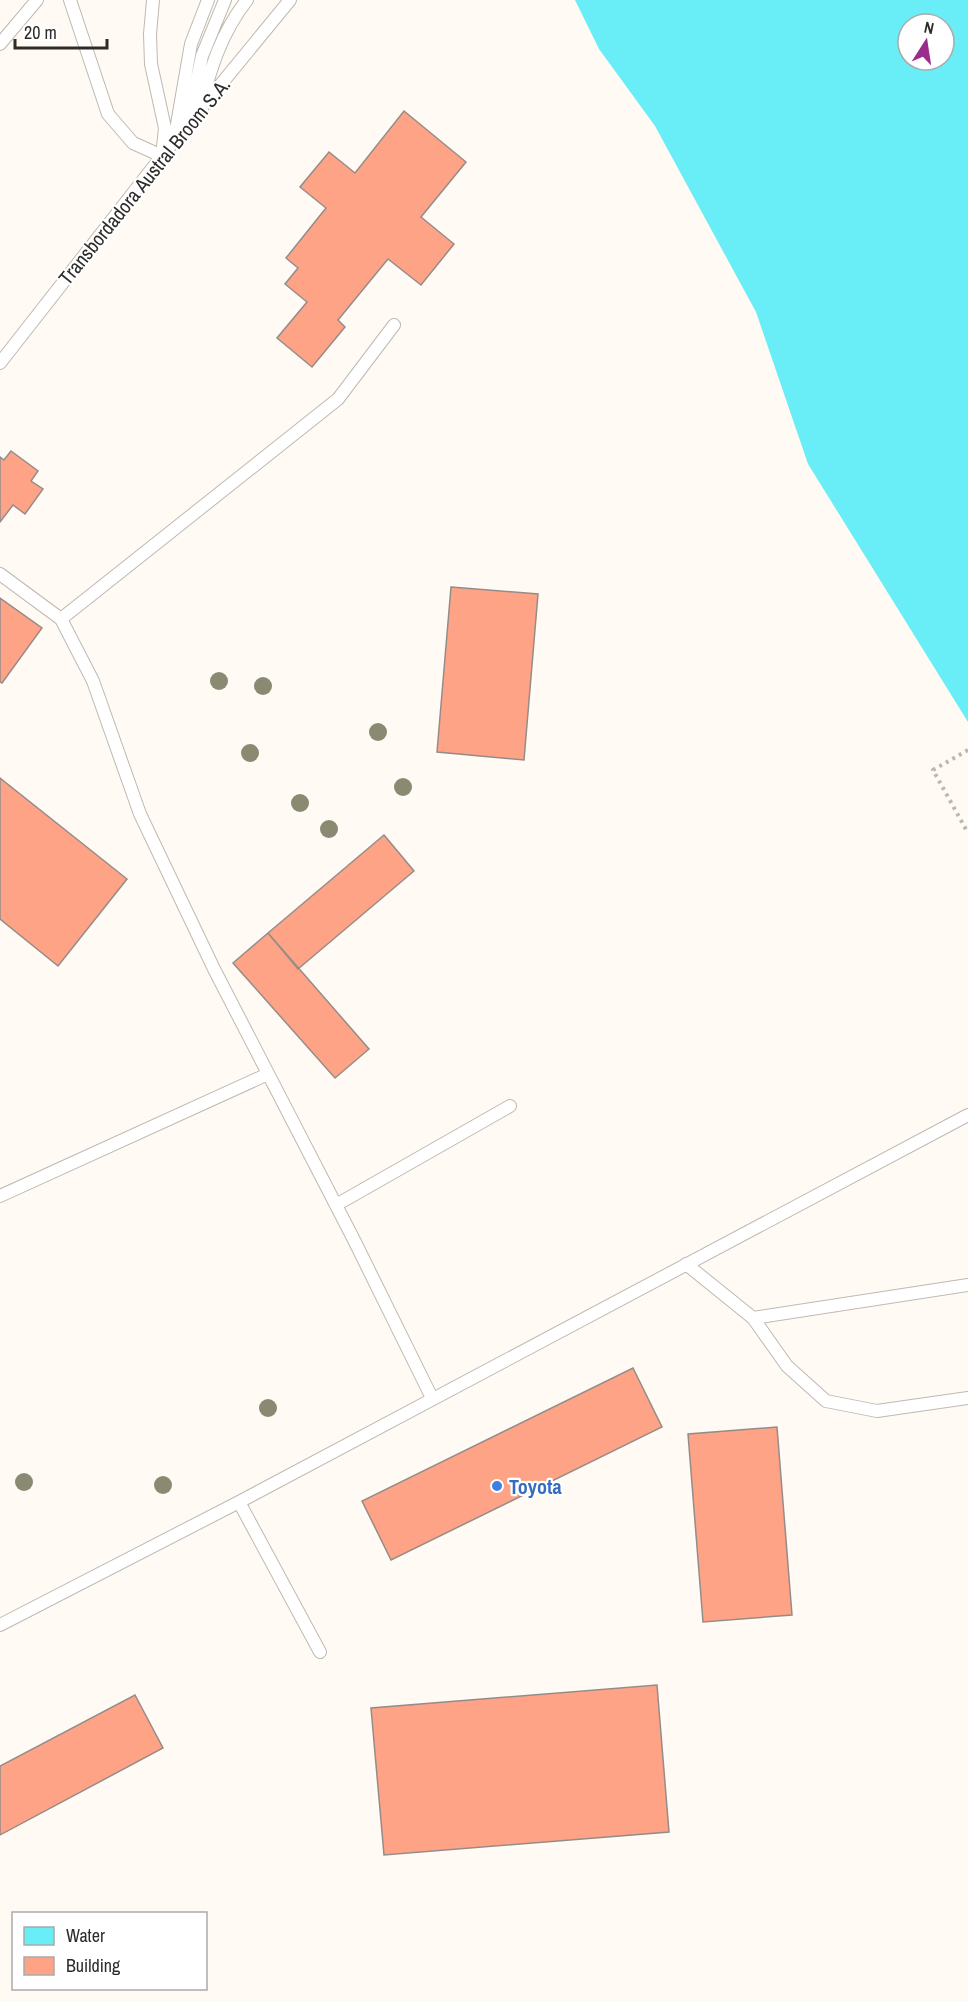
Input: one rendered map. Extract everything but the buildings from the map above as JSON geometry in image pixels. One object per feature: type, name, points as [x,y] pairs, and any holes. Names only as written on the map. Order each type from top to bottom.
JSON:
[{"type":"lane","points":[[0,44],[37,0]]},
{"type":"lane","points":[[70,0],[108,114],[133,142],[162,156],[165,128],[151,64],[150,34],[153,0]]},
{"type":"lane","points":[[174,142],[191,44],[208,0]]},
{"type":"lane","points":[[188,125],[202,56],[225,0]]},
{"type":"lane","points":[[199,111],[214,56],[228,27],[247,0]]},
{"type":"lane","name":"Transbordadora Austral Broom S.A.","points":[[0,363],[162,156],[290,0]]},
{"type":"lane","points":[[61,619],[338,399],[394,324]]},
{"type":"lane","points":[[0,574],[61,619],[93,681],[140,814],[214,969],[432,1398]]},
{"type":"lane","points":[[0,1196],[268,1074]]},
{"type":"lane","points":[[336,1206],[510,1106]]},
{"type":"lane","points":[[0,1625],[239,1502],[968,1115]]},
{"type":"lane","points":[[686,1264],[753,1318],[787,1366],[826,1401],[877,1411],[968,1398]]},
{"type":"lane","points":[[753,1318],[968,1286]]},
{"type":"lane","points":[[239,1502],[320,1652]]},
{"type":"path","points":[[968,750],[933,770],[968,833]]},
{"type":"water","points":[[575,0],[968,0],[968,722],[808,464],[756,312],[655,126],[599,49]]},
{"type":"place","name":"Toyota","points":[[497,1486]]}]
